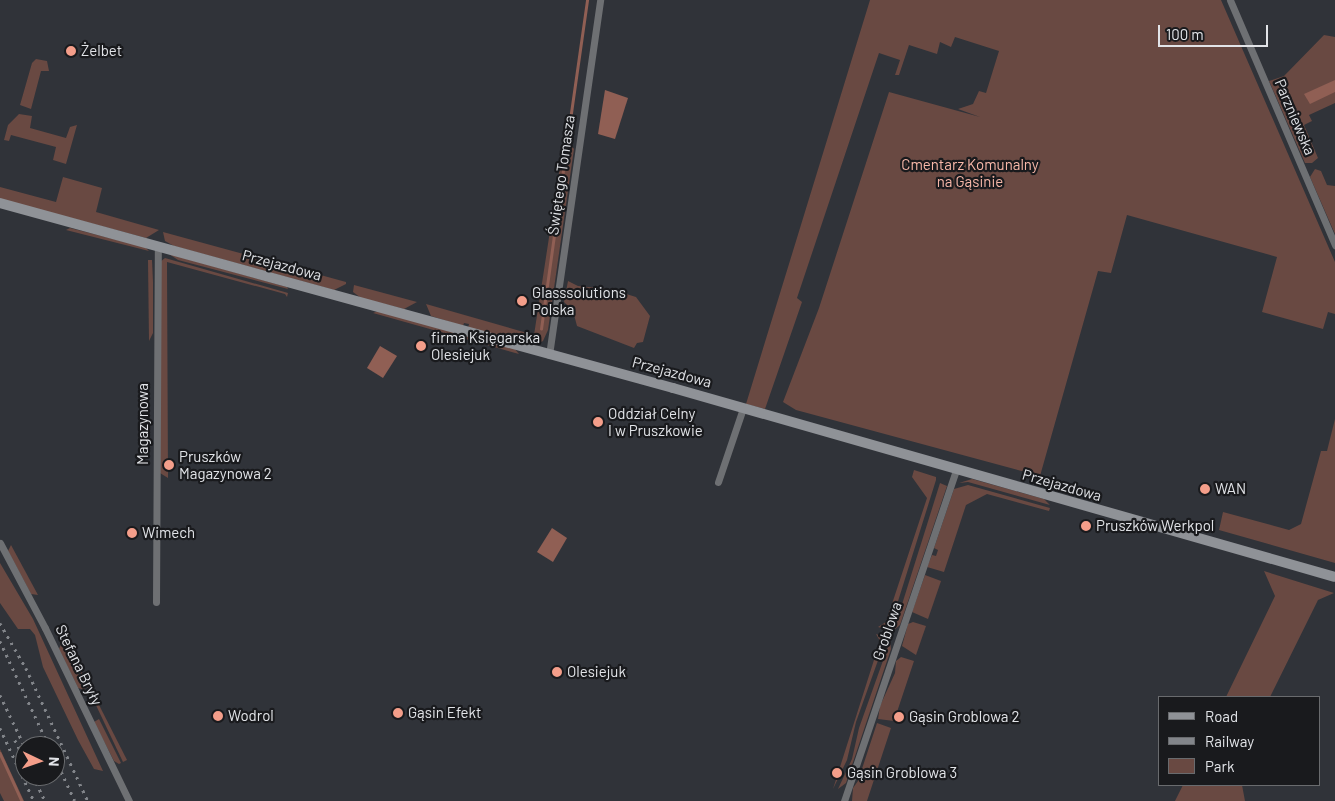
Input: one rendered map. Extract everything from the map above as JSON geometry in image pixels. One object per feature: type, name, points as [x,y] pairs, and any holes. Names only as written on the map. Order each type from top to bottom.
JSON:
[{"type":"street","name":"Świętego Tomasza","points":[[550,355],[600,0]]},
{"type":"street","name":"Parzniewska","points":[[1230,0],[1335,245]]},
{"type":"street","name":"Przejazdowa","points":[[0,203],[743,408],[1335,577]]},
{"type":"street","name":"Magazynowa","points":[[156,602],[158,246]]},
{"type":"street","points":[[718,482],[743,408]]},
{"type":"street","name":"Groblowa","points":[[844,801],[956,470]]},
{"type":"street","name":"Stefana Bryły","points":[[0,543],[45,628],[129,801]]},
{"type":"green space","name":"Cmentarz Komunalny na Gąsinie","points":[[870,0],[1221,0],[1335,262],[1335,314],[1328,312],[1323,329],[1262,312],[1277,257],[1127,215],[1111,273],[1098,271],[1040,476],[796,410],[783,402],[819,308],[889,92],[980,117],[958,109],[973,104],[979,91],[986,93],[999,51],[955,37],[951,47],[940,42],[937,54],[909,45],[899,75],[895,75],[900,60],[879,53],[797,298],[802,302],[765,409],[746,404]]},
{"type":"green space","points":[[1324,35],[1335,37],[1335,103],[1309,115],[1312,121],[1304,125],[1318,158],[1312,163],[1305,163],[1269,81],[1284,76]]},
{"type":"green space","points":[[36,59],[47,61],[49,71],[41,71],[31,109],[20,105],[32,63]]},
{"type":"green space","points":[[19,114],[32,116],[30,128],[66,138],[70,127],[77,125],[66,164],[53,160],[56,147],[11,135],[9,141],[4,140],[8,125]]},
{"type":"green space","points":[[564,140],[567,141],[541,329],[568,141],[574,149],[548,330],[543,341],[535,345],[468,328],[469,324],[464,323],[463,326],[431,316],[426,304],[534,335]]},
{"type":"green space","points":[[1315,169],[1321,171],[1327,185],[1335,186],[1335,234],[1310,177]]},
{"type":"green space","points":[[63,177],[102,188],[96,212],[159,230],[146,238],[0,199],[0,187],[56,202]]},
{"type":"green space","points":[[70,228],[145,247],[149,251],[66,230]]},
{"type":"green space","points":[[163,232],[346,282],[346,284],[334,290],[174,246],[165,241]]},
{"type":"green space","points":[[169,254],[287,287],[288,289],[178,260]]},
{"type":"green space","points":[[165,258],[288,293],[287,297],[285,294],[167,262],[168,478],[160,473],[160,262]]},
{"type":"green space","points":[[148,260],[152,260],[153,282],[153,333],[149,341]]},
{"type":"green space","points":[[568,281],[578,286],[610,289],[636,297],[650,316],[643,342],[637,343],[634,348],[577,326],[573,311],[564,302]]},
{"type":"green space","points":[[354,285],[417,302],[404,309],[361,298],[353,292]]},
{"type":"green space","points":[[378,311],[514,348],[519,354],[373,313]]},
{"type":"green space","points":[[1335,419],[1335,563],[1219,530],[1223,512],[1289,530],[1301,524],[1321,451],[1327,451]]},
{"type":"green space","points":[[914,470],[936,477],[936,480],[889,630],[878,627],[886,622],[927,498],[912,477]]},
{"type":"green space","points":[[972,479],[1044,499],[1050,505],[968,482],[959,483]]},
{"type":"green space","points":[[940,483],[947,486],[900,625],[894,630]]},
{"type":"green space","points":[[968,485],[1050,508],[1049,511],[987,494],[966,505],[944,572],[927,567],[932,555],[936,556],[938,550],[934,548],[954,489]]},
{"type":"green space","points":[[11,545],[38,595],[31,594],[8,551]]},
{"type":"green space","points":[[0,563],[33,619],[103,771],[94,769],[78,740],[43,667],[35,635],[30,629],[18,629],[0,603]]},
{"type":"green space","points":[[1264,571],[1334,593],[1318,600],[1270,696],[1226,696],[1275,596]]},
{"type":"green space","points":[[925,575],[941,581],[928,619],[912,612]]},
{"type":"green space","points":[[913,622],[926,626],[916,655],[902,646],[908,624]]},
{"type":"green space","points":[[876,634],[886,638],[856,722],[847,760],[833,789],[880,641]]},
{"type":"green space","points":[[65,640],[127,760],[123,762]]},
{"type":"green space","points":[[890,641],[891,649],[846,783],[838,789],[852,759],[859,728]]},
{"type":"green space","points":[[62,642],[85,690],[78,688],[59,649]]},
{"type":"green space","points":[[901,657],[914,661],[894,721],[878,719],[880,706],[895,673],[896,661]]},
{"type":"green space","points":[[99,719],[121,763],[119,764],[114,761],[94,722]]},
{"type":"green space","points":[[877,723],[891,728],[867,801],[852,801],[853,788],[858,781]]},
{"type":"green space","points":[[0,749],[15,782],[15,786],[17,786],[24,801],[4,801],[0,793]]},
{"type":"green space","points":[[1182,786],[1242,786],[1245,801],[1175,801]]},
{"type":"shaded area","points":[[1335,80],[1335,92],[1310,104],[1304,94]]},
{"type":"shaded area","points":[[605,90],[628,98],[615,139],[598,134]]},
{"type":"shaded area","points":[[380,346],[397,356],[383,378],[367,368]]},
{"type":"shaded area","points":[[552,528],[567,538],[553,562],[537,552]]},
{"type":"waterway","points":[[568,134],[587,0]]},
{"type":"waterway","points":[[541,329],[567,141]]},
{"type":"waterway","points":[[0,753],[22,801]]},
{"type":"railway","points":[[0,623],[26,668],[88,801]]},
{"type":"railway","points":[[0,641],[44,736]]},
{"type":"railway","points":[[0,695],[20,736]]},
{"type":"railway","points":[[0,728],[34,801]]},
{"type":"railway","points":[[65,780],[75,801]]},
{"type":"railway","points":[[38,786],[45,801]]},
{"type":"place","name":"Żelbet","points":[[71,51]]},
{"type":"place","name":"Glasssolutions Polska","points":[[522,301]]},
{"type":"place","name":"firma Księgarska Olesiejuk","points":[[421,346]]},
{"type":"place","name":"Oddział Celny I w Pruszkowie","points":[[598,422]]},
{"type":"place","name":"Pruszków Magazynowa 2","points":[[169,465]]},
{"type":"place","name":"WAN","points":[[1205,489]]},
{"type":"place","name":"Pruszków Werkpol","points":[[1086,526]]},
{"type":"place","name":"Wimech","points":[[132,533]]},
{"type":"place","name":"Olesiejuk","points":[[557,672]]},
{"type":"place","name":"Gąsin Efekt","points":[[398,713]]},
{"type":"place","name":"Wodrol","points":[[218,716]]},
{"type":"place","name":"Gąsin Groblowa 2","points":[[899,717]]},
{"type":"place","name":"Gąsin Groblowa 3","points":[[837,773]]}]
